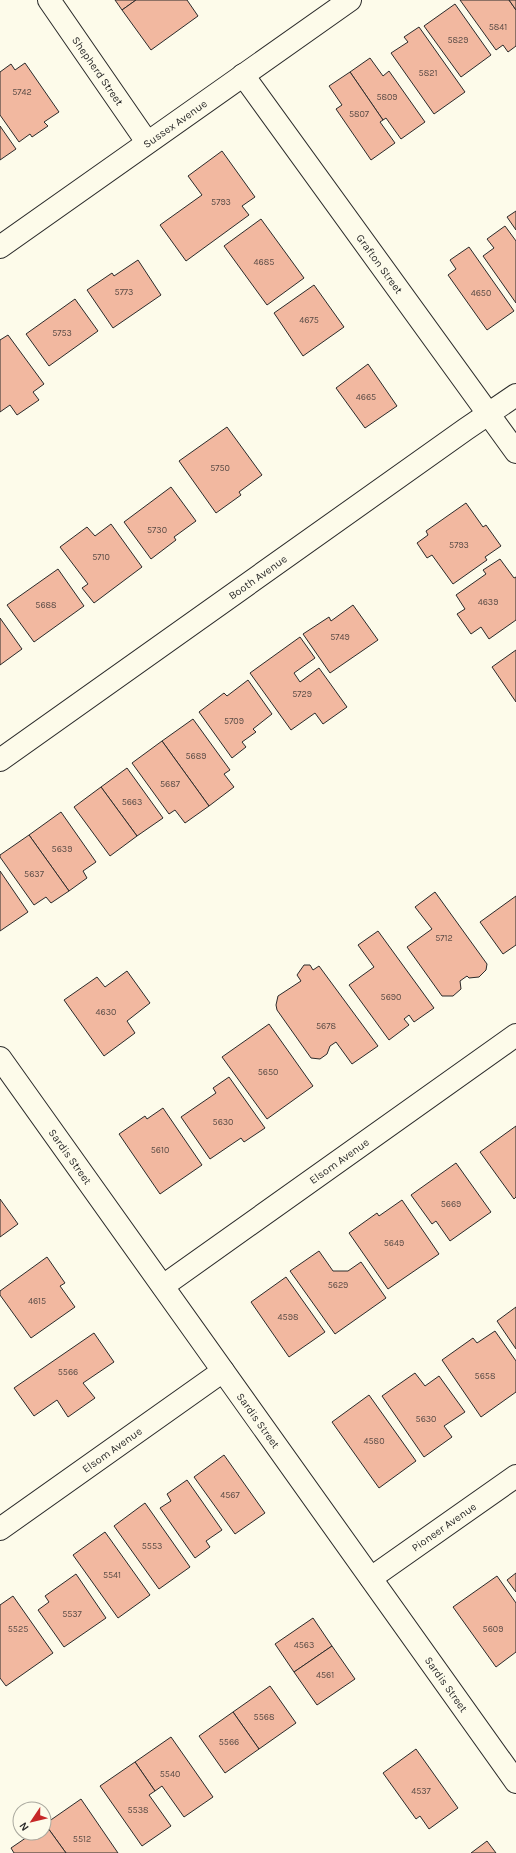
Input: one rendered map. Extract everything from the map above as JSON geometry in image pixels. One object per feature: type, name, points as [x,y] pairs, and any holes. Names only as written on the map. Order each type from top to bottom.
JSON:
[{"type":"street","name":"Shepherd Street","points":[[49,0],[148,142]]},
{"type":"street","name":"Sussex Avenue","points":[[0,247],[350,0]]},
{"type":"street","name":"Grafton Street","points":[[243,75],[516,452]]},
{"type":"street","name":"Booth Avenue","points":[[0,760],[488,413],[516,396]]},
{"type":"street","name":"Elsom Avenue","points":[[163,1286],[516,1035]]},
{"type":"street","name":"Sardis Street","points":[[0,1058],[516,1782]]},
{"type":"street","name":"Elsom Avenue","points":[[0,1529],[223,1371]]},
{"type":"street","name":"Pioneer Avenue","points":[[371,1578],[516,1476]]},
{"type":"building","points":[[115,0],[136,0],[122,10]]},
{"type":"building","points":[[136,0],[187,0],[198,16],[151,50],[122,10]]},
{"type":"building","points":[[460,0],[509,0],[516,10],[516,46],[508,52],[503,45],[496,50]]},
{"type":"building","points":[[509,0],[516,0],[516,10]]},
{"type":"building","points":[[455,4],[491,55],[461,77],[424,26]]},
{"type":"building","points":[[419,27],[465,92],[434,114],[391,53],[408,42],[404,37]]},
{"type":"building","points":[[370,58],[383,76],[389,71],[425,122],[401,139],[386,118],[383,120],[350,72]]},
{"type":"building","points":[[25,63],[59,112],[44,122],[48,126],[32,137],[30,134],[19,142],[0,115],[0,72],[11,64],[15,70]]},
{"type":"building","points":[[350,72],[383,120],[380,122],[395,143],[371,160],[336,109],[342,105],[329,86]]},
{"type":"building","points":[[0,126],[16,149],[0,160]]},
{"type":"building","points":[[222,151],[255,197],[242,206],[249,215],[186,261],[160,225],[202,195],[188,176]]},
{"type":"building","points":[[516,211],[516,230],[507,217]]},
{"type":"building","points":[[261,219],[304,278],[267,305],[224,246]]},
{"type":"building","points":[[505,226],[516,241],[516,303],[483,256],[494,248],[487,239]]},
{"type":"building","points":[[469,247],[514,311],[487,330],[448,275],[456,269],[450,260]]},
{"type":"building","points":[[138,260],[161,295],[113,328],[87,290],[112,273],[114,276]]},
{"type":"building","points":[[314,285],[344,327],[303,356],[274,313]]},
{"type":"building","points":[[75,299],[98,331],[49,366],[26,334]]},
{"type":"building","points":[[8,335],[44,384],[33,392],[39,400],[17,415],[10,405],[0,412],[0,340]]},
{"type":"building","points":[[368,364],[397,406],[365,428],[336,388]]},
{"type":"building","points":[[227,427],[262,475],[239,492],[241,495],[216,513],[179,461]]},
{"type":"building","points":[[171,487],[196,521],[174,537],[176,540],[151,559],[124,522]]},
{"type":"building","points":[[466,503],[483,527],[486,525],[501,546],[485,557],[487,560],[453,584],[432,555],[427,558],[417,543],[428,535],[426,531]]},
{"type":"building","points":[[111,524],[142,567],[94,603],[82,588],[88,584],[60,547],[87,527],[95,536]]},
{"type":"building","points":[[500,559],[514,578],[516,577],[516,620],[489,639],[481,627],[471,634],[457,614],[465,609],[456,595],[486,574],[483,570]]},
{"type":"building","points":[[58,569],[84,606],[34,642],[7,605]]},
{"type":"building","points":[[353,605],[378,640],[330,673],[303,634],[329,617],[331,621]]},
{"type":"building","points":[[0,618],[22,649],[0,665]]},
{"type":"building","points":[[300,637],[315,658],[294,673],[300,682],[319,668],[347,707],[323,724],[315,713],[291,730],[250,673]]},
{"type":"building","points":[[516,650],[516,702],[492,667]]},
{"type":"building","points":[[248,680],[272,714],[253,729],[256,732],[242,742],[246,747],[232,758],[199,712],[224,693],[227,696]]},
{"type":"building","points":[[193,719],[230,770],[224,774],[234,787],[209,806],[162,741]]},
{"type":"building","points":[[162,741],[209,806],[185,823],[175,810],[169,814],[132,763]]},
{"type":"building","points":[[127,768],[163,818],[137,836],[101,787]]},
{"type":"building","points":[[101,787],[137,836],[110,856],[74,807]]},
{"type":"building","points":[[61,812],[96,862],[83,871],[87,878],[69,891],[29,835]]},
{"type":"building","points":[[29,835],[69,891],[51,903],[46,897],[34,905],[0,857],[0,855]]},
{"type":"building","points":[[0,871],[28,912],[0,931]]},
{"type":"building","points":[[435,892],[487,964],[486,970],[479,977],[469,978],[467,976],[460,981],[461,989],[453,996],[442,996],[407,947],[432,929],[415,907]]},
{"type":"building","points":[[516,896],[516,945],[503,954],[480,922]]},
{"type":"building","points":[[378,931],[434,1008],[414,1022],[409,1015],[404,1019],[409,1025],[389,1040],[349,985],[374,967],[358,945]]},
{"type":"building","points":[[304,965],[310,965],[313,970],[319,966],[378,1046],[352,1064],[336,1042],[330,1046],[327,1054],[320,1059],[311,1058],[277,1010],[276,1005],[278,996],[301,981],[297,975]]},
{"type":"building","points":[[127,971],[150,1003],[127,1021],[135,1033],[104,1056],[64,1000],[97,977],[105,987]]},
{"type":"building","points":[[269,1024],[313,1086],[267,1119],[222,1057]]},
{"type":"building","points":[[229,1077],[265,1128],[244,1142],[241,1138],[210,1159],[181,1117],[216,1093],[213,1088]]},
{"type":"building","points":[[163,1108],[202,1165],[160,1194],[119,1134],[145,1116],[147,1119]]},
{"type":"building","points":[[516,1126],[516,1197],[514,1199],[480,1152]]},
{"type":"building","points":[[456,1163],[491,1212],[450,1241],[436,1221],[432,1224],[411,1195]]},
{"type":"building","points":[[0,1199],[18,1224],[0,1237]]},
{"type":"building","points":[[402,1200],[439,1254],[388,1289],[349,1233],[377,1213],[379,1216]]},
{"type":"building","points":[[319,1251],[333,1271],[348,1271],[361,1262],[386,1298],[335,1334],[290,1271]]},
{"type":"building","points":[[47,1257],[65,1283],[60,1286],[75,1307],[31,1338],[0,1295],[0,1291]]},
{"type":"building","points":[[286,1277],[325,1332],[289,1357],[251,1302]]},
{"type":"building","points":[[516,1307],[516,1349],[497,1321]]},
{"type":"building","points":[[495,1331],[516,1361],[516,1392],[481,1417],[442,1360],[473,1338],[477,1343]]},
{"type":"building","points":[[94,1333],[114,1362],[83,1383],[95,1398],[68,1417],[57,1400],[34,1416],[14,1388]]},
{"type":"building","points":[[415,1373],[425,1386],[439,1376],[465,1412],[444,1426],[452,1437],[424,1457],[382,1396]]},
{"type":"building","points":[[369,1395],[416,1461],[379,1488],[332,1422]]},
{"type":"building","points":[[224,1455],[265,1513],[235,1534],[194,1477]]},
{"type":"building","points":[[187,1480],[222,1530],[206,1541],[210,1547],[195,1558],[160,1508],[171,1501],[167,1494]]},
{"type":"building","points":[[145,1503],[190,1567],[159,1589],[114,1526]]},
{"type":"building","points":[[105,1532],[150,1595],[118,1618],[73,1555]]},
{"type":"building","points":[[516,1573],[516,1592],[507,1580]]},
{"type":"building","points":[[76,1574],[106,1618],[64,1647],[38,1610],[49,1602],[45,1596]]},
{"type":"building","points":[[497,1576],[516,1603],[516,1652],[496,1667],[453,1607]]},
{"type":"building","points":[[13,1596],[53,1653],[6,1686],[0,1678],[0,1605]]},
{"type":"building","points":[[313,1618],[332,1646],[294,1672],[275,1644]]},
{"type":"building","points":[[332,1646],[355,1679],[317,1705],[294,1672]]},
{"type":"building","points":[[270,1686],[296,1723],[259,1749],[233,1712]]},
{"type":"building","points":[[233,1712],[259,1749],[225,1773],[199,1736]]},
{"type":"building","points":[[171,1737],[213,1797],[184,1817],[162,1786],[155,1791],[135,1762]]},
{"type":"building","points":[[416,1749],[458,1808],[429,1829],[420,1816],[416,1819],[383,1773]]},
{"type":"building","points":[[135,1762],[155,1791],[149,1795],[171,1826],[142,1846],[100,1786]]},
{"type":"building","points":[[81,1799],[118,1853],[66,1853],[52,1834],[52,1819]]},
{"type":"building","points":[[52,1834],[66,1853],[14,1853],[11,1848],[21,1841],[52,1841]]},
{"type":"building","points":[[487,1841],[496,1853],[471,1853]]}]
